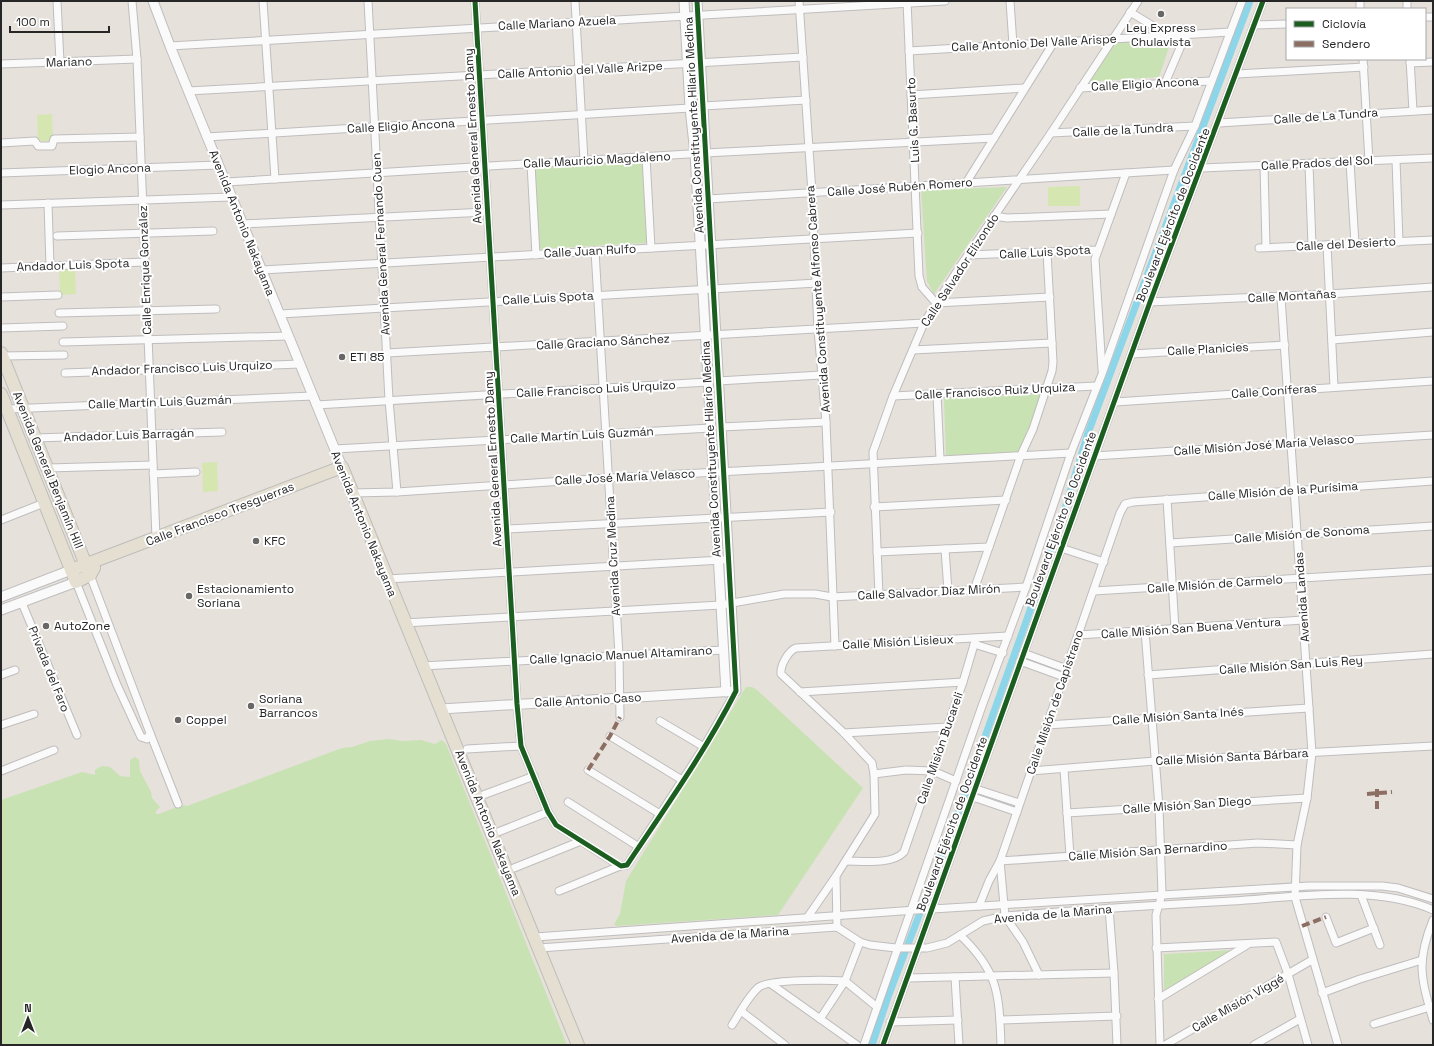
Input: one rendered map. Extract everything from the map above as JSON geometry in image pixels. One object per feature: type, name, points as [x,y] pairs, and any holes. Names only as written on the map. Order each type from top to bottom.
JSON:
[{"type":"main road","name":"Avenida General Benjamín Hill","points":[[2,355],[88,569]]},
{"type":"main road","name":"Avenida General Benjamín Hill","points":[[1,394],[76,582]]},
{"type":"main road","name":"Avenida Antonio Nakayama","points":[[342,468],[404,623],[441,709],[578,1045]]},
{"type":"main road","name":"Calle Francisco Tresguerras","points":[[88,569],[99,560],[342,468]]},
{"type":"main road","points":[[71,570],[88,569]]},
{"type":"main road","points":[[76,582],[88,569]]},
{"type":"street","points":[[57,1],[60,62]]},
{"type":"street","name":"Calle Enrique González","points":[[132,1],[137,59],[142,168],[156,538]]},
{"type":"street","name":"Avenida Antonio Nakayama","points":[[153,1],[188,92],[342,468]]},
{"type":"street","points":[[263,1],[275,179]]},
{"type":"street","name":"Avenida General Fernando Cuen","points":[[368,1],[387,353],[397,492]]},
{"type":"street","name":"Avenida General Ernesto Damy","points":[[475,1],[486,212],[502,440],[514,661],[521,746],[548,812],[556,825],[620,866]]},
{"type":"street","points":[[574,1],[584,161]]},
{"type":"street","name":"Avenida Constituyente Hilario Medina","points":[[684,1],[690,108],[695,154],[711,428],[718,472],[726,605],[736,691]]},
{"type":"street","name":"Avenida Constituyente Hilario Medina","points":[[697,1],[721,427],[718,472]]},
{"type":"street","name":"Avenida Constituyente Alfonso Cabrera","points":[[799,1],[812,192],[818,330],[826,422],[831,512],[832,597],[835,646]]},
{"type":"street","name":"Calle Mariano Azuela","points":[[170,46],[800,10],[907,2],[945,1]]},
{"type":"street","points":[[1010,1],[1013,45]]},
{"type":"street","name":"Calle Salvador Elizondo","points":[[879,595],[873,463],[876,442],[893,396],[924,323],[1138,1]]},
{"type":"street","name":"Boulevard Ejército de Occidente","points":[[864,1045],[876,1007],[900,948],[956,781],[982,706],[1003,653],[1071,453],[1096,386],[1102,374],[1174,170],[1195,126],[1242,1]]},
{"type":"street","name":"Boulevard Ejército de Occidente","points":[[883,1045],[890,1022],[908,978],[916,948],[930,909],[976,789],[1020,661],[1150,302],[1219,123],[1263,1]]},
{"type":"street","name":"Luis G. Basurto","points":[[907,2],[919,276],[922,287],[936,303]]},
{"type":"street","points":[[1130,12],[1168,36]]},
{"type":"street","points":[[1254,25],[1286,24]]},
{"type":"street","name":"Calle Antonio Del Valle Arispe","points":[[910,51],[1230,32]]},
{"type":"street","points":[[1165,83],[1186,34]]},
{"type":"street","points":[[966,183],[1054,42]]},
{"type":"street","name":"Calle Antonio del Valle Arizpe","points":[[188,92],[803,57]]},
{"type":"street","name":"Mariano","points":[[1,64],[137,59]]},
{"type":"street","points":[[1363,60],[1369,161]]},
{"type":"street","points":[[1413,111],[1410,61],[1433,62]]},
{"type":"street","points":[[1237,74],[1364,67]]},
{"type":"street","name":"Calle Eligio Ancona","points":[[1080,88],[1211,81]]},
{"type":"street","points":[[912,95],[1024,88]]},
{"type":"street","points":[[702,106],[806,100]]},
{"type":"street","name":"Calle Eligio Ancona","points":[[207,137],[581,116],[690,108]]},
{"type":"street","name":"Calle de La Tundra","points":[[1219,123],[1433,110]]},
{"type":"street","name":"Calle de la Tundra","points":[[1051,133],[1195,126]]},
{"type":"street","points":[[1,143],[35,141],[38,146],[52,146],[54,139],[140,137]]},
{"type":"street","name":"Calle Mauricio Magdaleno","points":[[226,182],[705,153],[994,138]]},
{"type":"street","points":[[646,157],[651,248]]},
{"type":"street","name":"Calle Prados del Sol","points":[[1202,168],[1433,158]]},
{"type":"street","points":[[1396,160],[1399,242]]},
{"type":"street","points":[[1350,162],[1355,244]]},
{"type":"street","points":[[531,164],[536,254]]},
{"type":"street","points":[[1309,164],[1312,246]]},
{"type":"street","name":"Elogio Ancona","points":[[1,173],[218,165]]},
{"type":"street","name":"Calle del Desierto","points":[[1264,166],[1263,248],[1433,240]]},
{"type":"street","name":"Calle José Rubén Romero","points":[[708,199],[1174,170]]},
{"type":"street","points":[[1102,374],[1094,267],[1098,250],[1126,173]]},
{"type":"street","points":[[1,205],[232,197]]},
{"type":"street","points":[[48,203],[50,266]]},
{"type":"street","points":[[243,224],[486,212]]},
{"type":"street","points":[[994,216],[1007,218],[1111,214]]},
{"type":"street","points":[[57,236],[213,231]]},
{"type":"street","name":"Calle Juan Rulfo","points":[[262,270],[918,233]]},
{"type":"street","points":[[1327,245],[1334,387]]},
{"type":"street","name":"Calle Luis Spota","points":[[968,255],[1098,250]]},
{"type":"street","name":"Avenida Cruz Medina","points":[[596,251],[619,655],[620,717]]},
{"type":"street","points":[[974,590],[1022,455],[1033,429],[1052,366],[1047,252]]},
{"type":"street","name":"Andador Luis Spota","points":[[1,268],[145,262]]},
{"type":"street","name":"Calle Luis Spota","points":[[280,314],[817,283]]},
{"type":"street","name":"Calle Montañas","points":[[1150,302],[1281,297],[1433,287]]},
{"type":"street","points":[[1,297],[58,296]]},
{"type":"street","points":[[936,303],[1050,297]]},
{"type":"street","name":"Avenida Landas","points":[[1281,297],[1312,753],[1307,798],[1297,845],[1294,886],[1295,897],[1312,960],[1338,1045]]},
{"type":"street","points":[[59,313],[216,309]]},
{"type":"street","name":"Calle Graciano Sánchez","points":[[387,353],[715,336],[924,323]]},
{"type":"street","points":[[1,328],[62,326]]},
{"type":"street","points":[[1332,340],[1433,332]]},
{"type":"street","points":[[63,342],[288,336]]},
{"type":"street","points":[[913,350],[1052,343]]},
{"type":"street","name":"Calle Planicies","points":[[1132,354],[1284,345]]},
{"type":"street","points":[[2,355],[64,355]]},
{"type":"street","name":"Andador Francisco Luis Urquizo","points":[[65,372],[300,364]]},
{"type":"street","points":[[718,381],[821,375]]},
{"type":"street","name":"Calle Coníferas","points":[[1115,402],[1433,380]]},
{"type":"street","name":"Calle Francisco Luis Urquizo","points":[[314,400],[390,400],[708,382]]},
{"type":"street","name":"Calle Francisco Ruiz Urquiza","points":[[893,396],[1096,386]]},
{"type":"street","points":[[937,394],[940,460]]},
{"type":"street","name":"Calle Martín Luis Guzmán","points":[[8,409],[151,403],[314,400]]},
{"type":"street","points":[[721,427],[826,422]]},
{"type":"street","name":"Calle Martín Luis Guzmán","points":[[334,449],[711,428]]},
{"type":"street","name":"Andador Luis Barragán","points":[[35,438],[222,432]]},
{"type":"street","name":"Calle Misión José María Velasco","points":[[1094,456],[1433,435]]},
{"type":"street","name":"Calle José María Velasco","points":[[397,492],[504,484],[1071,453]]},
{"type":"street","points":[[48,468],[153,465]]},
{"type":"street","points":[[153,474],[196,472]]},
{"type":"street","name":"Calle Misión de la Purísima","points":[[1133,502],[1433,481]]},
{"type":"street","points":[[353,493],[397,492]]},
{"type":"street","points":[[1167,499],[1175,629]]},
{"type":"street","points":[[874,507],[1006,500]]},
{"type":"street","name":"Calle Misión de Capistrano","points":[[979,906],[989,881],[1000,861],[1123,507],[1128,502],[1133,502]]},
{"type":"street","points":[[1,520],[44,503]]},
{"type":"street","points":[[507,529],[831,512]]},
{"type":"street","name":"Calle Misión de Sonoma","points":[[1170,543],[1433,526]]},
{"type":"street","points":[[877,552],[989,546]]},
{"type":"street","points":[[1061,548],[1104,562]]},
{"type":"street","points":[[945,549],[948,591]]},
{"type":"street","points":[[387,579],[723,560]]},
{"type":"street","name":"Avenida General Benjamín Hill","points":[[88,569],[178,804]]},
{"type":"street","points":[[1,597],[71,570]]},
{"type":"street","name":"Calle Misión de Carmelo","points":[[1094,591],[1433,570]]},
{"type":"street","points":[[1,610],[76,582],[117,685],[141,737],[147,739],[150,733]]},
{"type":"street","name":"Calle Salvador Díaz Mirón","points":[[726,605],[784,594],[815,594],[832,597],[1026,587]]},
{"type":"street","name":"Privada del Faro","points":[[22,603],[77,735]]},
{"type":"street","points":[[404,623],[726,605]]},
{"type":"street","name":"Avenida Constituyente Hilario Medina","points":[[726,605],[723,650],[726,692],[730,703]]},
{"type":"street","name":"Calle Misión San Buena Ventura","points":[[1079,635],[1303,620]]},
{"type":"street","points":[[1146,631],[1148,675],[1159,807],[1162,894],[1158,905],[1156,948],[1160,1045]]},
{"type":"street","name":"Calle Misión Lisieux","points":[[800,692],[781,674],[781,668],[790,653],[796,648],[975,641],[1008,636]]},
{"type":"street","name":"Calle Misión Lisieux","points":[[975,641],[1003,653]]},
{"type":"street","name":"Calle Misión Bucareli","points":[[846,861],[891,860],[899,857],[904,852],[963,682],[975,641]]},
{"type":"street","name":"Calle Ignacio Manuel Altamirano","points":[[422,666],[723,650]]},
{"type":"street","points":[[1023,653],[1067,669]]},
{"type":"street","name":"Calle Misión San Luis Rey","points":[[1148,675],[1433,654]]},
{"type":"street","points":[[1020,661],[1064,677]]},
{"type":"street","points":[[1,675],[15,670]]},
{"type":"street","points":[[800,692],[963,682]]},
{"type":"street","points":[[559,891],[620,866],[627,865],[704,747],[736,691]]},
{"type":"street","name":"Calle Antonio Caso","points":[[441,709],[736,691]]},
{"type":"street","points":[[800,692],[869,758],[874,767],[875,814],[846,861],[807,918]]},
{"type":"street","name":"Calle Misión Santa Inés","points":[[1047,725],[1309,708]]},
{"type":"street","points":[[1,725],[34,714]]},
{"type":"street","points":[[660,721],[704,747]]},
{"type":"street","points":[[844,733],[947,727]]},
{"type":"street","points":[[610,736],[682,780]]},
{"type":"street","points":[[468,749],[521,746]]},
{"type":"street","name":"Calle Misión Santa Bárbara","points":[[1031,771],[1155,760],[1433,746]]},
{"type":"street","points":[[1,771],[54,750]]},
{"type":"street","points":[[1064,769],[1070,856]]},
{"type":"street","points":[[588,770],[660,814]]},
{"type":"street","points":[[874,774],[906,770],[933,771],[956,781]]},
{"type":"street","points":[[484,795],[534,776]]},
{"type":"street","points":[[976,789],[1019,803]]},
{"type":"street","points":[[973,797],[1016,812]]},
{"type":"street","name":"Calle Misión San Diego","points":[[1067,813],[1307,798]]},
{"type":"street","points":[[568,802],[639,847]]},
{"type":"street","points":[[498,832],[548,812]]},
{"type":"street","points":[[514,868],[581,841]]},
{"type":"street","name":"Calle Misión San Bernardino","points":[[1000,861],[1258,843],[1297,845]]},
{"type":"street","points":[[1000,861],[1005,916],[1023,942],[1039,975]]},
{"type":"street","points":[[836,876],[837,927]]},
{"type":"street","name":"Avenida de la Marina","points":[[537,943],[807,918],[913,910],[1294,886],[1382,886],[1398,888],[1433,899]]},
{"type":"street","points":[[1361,895],[1380,945]]},
{"type":"street","name":"Avenida de la Marina","points":[[537,943],[837,927],[860,942],[877,946],[916,948],[947,943],[983,921],[1005,916],[1109,908],[1295,897],[1361,895],[1404,900],[1433,910]]},
{"type":"street","points":[[1109,908],[1117,1016],[1117,1045]]},
{"type":"street","points":[[1326,917],[1336,943],[1374,928]]},
{"type":"street","points":[[1433,920],[1422,960],[1421,970],[1424,989],[1431,1006],[1433,1020]]},
{"type":"street","points":[[960,935],[981,957],[992,976],[999,1005],[1001,1045]]},
{"type":"street","points":[[820,1019],[845,981],[860,942]]},
{"type":"street","points":[[1156,948],[1276,942],[1288,974],[1308,1045]]},
{"type":"street","points":[[1158,999],[1248,944]]},
{"type":"street","name":"Calle Misión Viggé","points":[[1165,1045],[1312,960]]},
{"type":"street","points":[[1322,993],[1360,979],[1422,960]]},
{"type":"street","points":[[908,978],[1114,973]]},
{"type":"street","points":[[955,977],[959,1045]]},
{"type":"street","points":[[732,1025],[758,988],[771,984],[821,980],[845,981],[876,1007]]},
{"type":"street","points":[[771,984],[857,1045]]},
{"type":"street","points":[[1374,1024],[1431,1006]]},
{"type":"street","points":[[741,1011],[785,1045]]},
{"type":"street","points":[[1000,1020],[1117,1016]]},
{"type":"street","points":[[1254,1045],[1300,1019]]},
{"type":"street","points":[[890,1022],[958,1020]]},
{"type":"green space","points":[[1172,38],[1159,77],[1086,82],[1112,42]]},
{"type":"green space","points":[[52,114],[53,141],[38,141],[37,115]]},
{"type":"green space","points":[[642,160],[647,243],[538,249],[534,166]]},
{"type":"green space","points":[[1080,186],[1080,206],[1048,206],[1048,187]]},
{"type":"green space","points":[[1007,187],[934,294],[927,281],[921,190]]},
{"type":"green space","points":[[75,267],[76,294],[60,295],[59,268]]},
{"type":"green space","points":[[1044,394],[1021,452],[946,457],[944,398]]},
{"type":"green space","points":[[217,462],[218,491],[203,492],[202,463]]},
{"type":"green space","points":[[746,687],[752,687],[757,690],[863,788],[778,915],[616,926],[614,924],[620,914],[626,881]]},
{"type":"green space","points":[[389,739],[402,741],[421,740],[435,744],[442,740],[446,744],[567,1045],[1,1045],[1,800],[82,772],[95,775],[95,770],[102,766],[110,767],[120,776],[130,777],[130,760],[135,757],[139,760],[140,771],[151,792],[152,798],[160,807],[156,811],[156,814],[159,814],[182,805],[187,806],[342,748],[352,747],[370,741]]},
{"type":"green space","points":[[1235,950],[1164,990],[1164,954]]},
{"type":"waterway","points":[[872,1045],[888,997],[956,818],[1027,619],[1063,515],[1088,433],[1250,1]]},
{"type":"marked path","points":[[588,770],[610,736],[620,717]]},
{"type":"marked path","points":[[1377,785],[1377,809]]},
{"type":"marked path","points":[[1367,794],[1392,792]]},
{"type":"marked path","points":[[1302,926],[1326,917]]},
{"type":"cycle path","points":[[475,1],[517,704],[521,746],[548,812],[556,825],[621,866],[627,865],[670,801],[698,758],[736,691],[697,1]]},
{"type":"cycle path","points":[[883,1045],[1150,302],[1263,1]]},
{"type":"place","name":"Ley Express Chulavista","points":[[1161,14]]},
{"type":"place","name":"ETI 85","points":[[342,357]]},
{"type":"place","name":"KFC","points":[[256,541]]},
{"type":"place","name":"Estacionamiento Soriana","points":[[189,596]]},
{"type":"place","name":"AutoZone","points":[[46,626]]},
{"type":"place","name":"Soriana Barrancos","points":[[251,706]]},
{"type":"place","name":"Coppel","points":[[178,720]]}]
